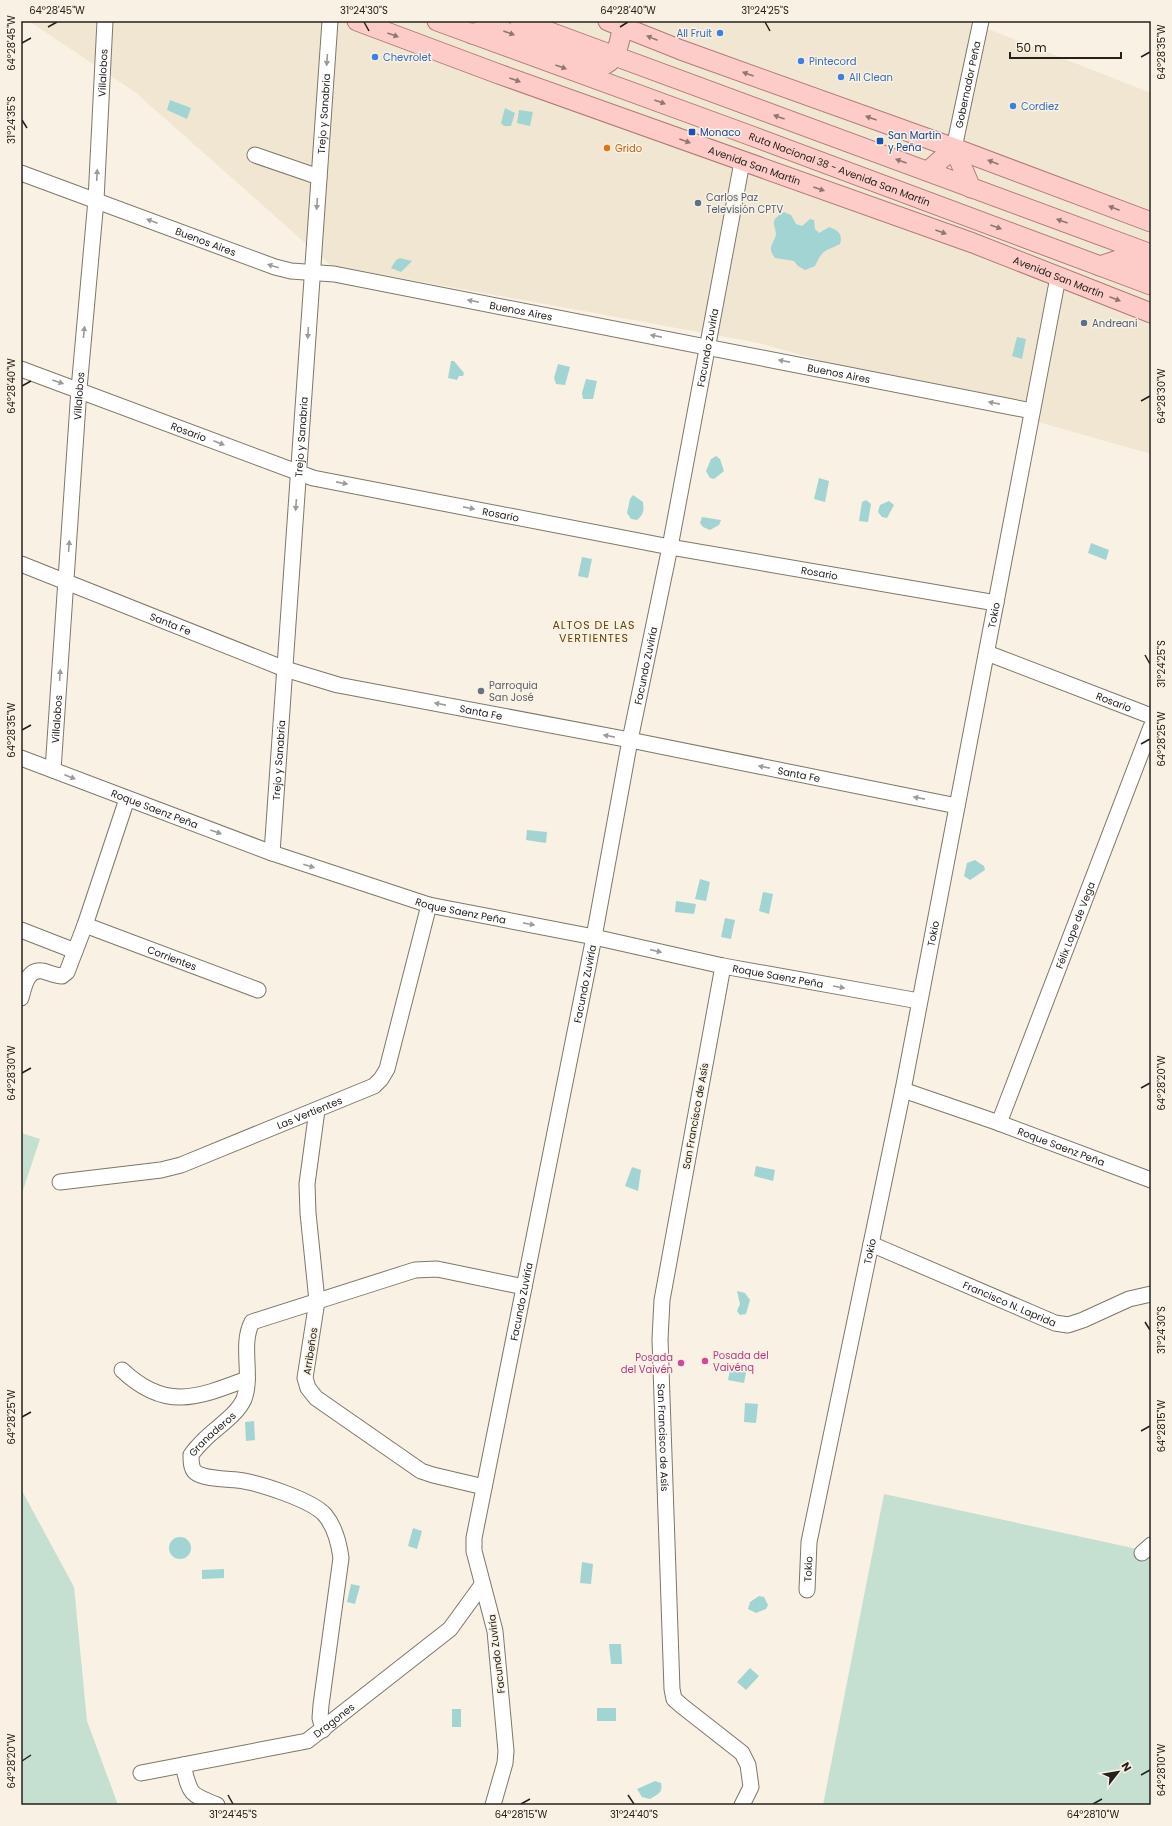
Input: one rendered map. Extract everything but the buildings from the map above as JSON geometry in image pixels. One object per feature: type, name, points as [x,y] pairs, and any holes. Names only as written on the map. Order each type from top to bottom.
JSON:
[{"type":"main road","name":"Avenida San Martín","points":[[357,21],[496,73],[965,241],[1151,313]]},
{"type":"main road","name":"Ruta Nacional 38 - Avenida San Martín","points":[[437,21],[749,135],[1151,285]]},
{"type":"main road","points":[[520,21],[1151,254]]},
{"type":"main road","points":[[635,123],[623,89],[615,56],[620,22],[681,50],[954,148],[1151,222]]},
{"type":"main road","points":[[496,73],[472,34],[492,27],[598,66],[607,64],[615,56]]},
{"type":"main road","points":[[681,50],[702,88]]},
{"type":"main road","points":[[742,162],[757,109]]},
{"type":"main road","points":[[928,171],[954,148]]},
{"type":"main road","points":[[954,148],[971,188]]},
{"type":"main road","points":[[1058,277],[1069,254]]},
{"type":"main road","points":[[1100,266],[1121,259],[1151,270]]},
{"type":"street","name":"Villalobos","points":[[53,770],[79,390],[96,200],[105,21]]},
{"type":"street","name":"Trejo y Sanabria","points":[[272,853],[330,21]]},
{"type":"street","name":"Gobernador Peña","points":[[954,148],[981,21]]},
{"type":"street","points":[[255,155],[319,177]]},
{"type":"street","name":"Facundo Zuviría","points":[[492,1805],[505,1764],[506,1751],[495,1631],[474,1550],[474,1538],[594,937],[630,740],[670,547],[706,346],[742,162]]},
{"type":"street","name":"Buenos Aires","points":[[21,173],[291,272],[334,274],[1032,411]]},
{"type":"street","name":"Tokio","points":[[807,1590],[809,1542],[903,1090],[1058,277]]},
{"type":"street","name":"Rosario","points":[[21,369],[298,474],[313,478],[670,547],[996,603]]},
{"type":"street","name":"Santa Fe","points":[[21,564],[66,580],[285,669],[338,685],[630,740],[957,806]]},
{"type":"street","name":"Rosario","points":[[987,653],[1151,716]]},
{"type":"street","name":"Félix Lope de Vega","points":[[999,1123],[1151,727]]},
{"type":"street","name":"Roque Saenz Peña","points":[[21,758],[272,853],[429,905],[594,937],[723,966],[919,1001]]},
{"type":"street","points":[[21,998],[30,974],[42,971],[62,976],[67,972],[85,925],[127,799]]},
{"type":"street","name":"Las Vertientes","points":[[60,1182],[161,1170],[181,1165],[374,1086],[382,1079],[387,1069],[429,905]]},
{"type":"street","name":"Corrientes","points":[[85,925],[258,990]]},
{"type":"street","points":[[21,930],[75,951]]},
{"type":"street","name":"San Francisco de Asís","points":[[723,966],[662,1300],[660,1339],[672,1688],[674,1699],[742,1753],[748,1765],[751,1787],[742,1805]]},
{"type":"street","name":"Roque Saenz Peña","points":[[903,1090],[999,1123],[1151,1180]]},
{"type":"street","name":"Arribeños","points":[[317,1110],[307,1184],[308,1213],[317,1302],[305,1378],[308,1388],[316,1398],[421,1471],[484,1487]]},
{"type":"street","name":"Francisco N. Laprida","points":[[871,1244],[1055,1323],[1068,1325],[1083,1320],[1129,1299],[1151,1294]]},
{"type":"street","name":"Granaderos","points":[[323,1730],[320,1718],[321,1704],[341,1558],[338,1541],[332,1527],[325,1515],[316,1508],[262,1485],[202,1476],[195,1472],[191,1463],[191,1455],[238,1407],[244,1398],[247,1379],[247,1331],[252,1322],[414,1270],[437,1269],[524,1288]]},
{"type":"street","points":[[122,1370],[133,1381],[147,1390],[170,1397],[189,1398],[247,1379]]},
{"type":"street","name":"Dragones","points":[[141,1773],[308,1741],[450,1629],[482,1584]]},
{"type":"street","points":[[183,1765],[189,1787],[196,1797],[217,1805]]},
{"type":"shaded area","points":[[29,21],[964,21],[993,31],[1151,93],[1151,454],[759,343],[330,265],[135,92]]},
{"type":"green space","points":[[21,1133],[40,1139],[21,1196]]},
{"type":"green space","points":[[21,1489],[74,1587],[87,1721],[118,1805],[21,1805]]},
{"type":"green space","points":[[884,1494],[1151,1552],[1151,1805],[823,1805]]},
{"type":"water","points":[[170,100],[191,108],[187,119],[167,110]]},
{"type":"water","points":[[505,108],[515,113],[511,126],[504,126],[501,123]]},
{"type":"water","points":[[519,110],[533,112],[530,126],[517,123]]},
{"type":"water","points":[[784,212],[791,215],[796,224],[802,226],[810,219],[814,220],[815,229],[819,233],[829,227],[835,230],[840,235],[840,244],[824,252],[815,266],[805,270],[798,266],[794,261],[775,258],[771,251],[771,246],[776,234],[774,221]]},
{"type":"water","points":[[400,258],[412,261],[401,272],[391,268],[396,260]]},
{"type":"water","points":[[1017,337],[1026,339],[1022,359],[1012,356]]},
{"type":"water","points":[[451,361],[454,361],[464,373],[463,376],[459,376],[457,380],[448,378]]},
{"type":"water","points":[[558,364],[570,367],[565,385],[556,384],[554,378]]},
{"type":"water","points":[[586,379],[597,381],[593,399],[583,399],[582,393]]},
{"type":"water","points":[[716,456],[720,459],[724,471],[714,479],[710,478],[706,471],[711,459]]},
{"type":"water","points":[[819,478],[829,481],[825,502],[814,499]]},
{"type":"water","points":[[633,495],[643,502],[643,512],[637,520],[631,519],[627,513],[630,499]]},
{"type":"water","points":[[866,500],[871,504],[868,522],[859,521],[862,502]]},
{"type":"water","points":[[889,501],[894,505],[887,518],[882,517],[878,512],[880,505]]},
{"type":"water","points":[[702,517],[721,520],[719,525],[710,530],[703,527],[700,523]]},
{"type":"water","points":[[1091,543],[1109,550],[1106,560],[1088,553]]},
{"type":"water","points":[[582,557],[592,559],[588,578],[578,576]]},
{"type":"water","points":[[527,830],[547,832],[546,843],[526,840]]},
{"type":"water","points":[[975,860],[984,866],[985,870],[970,880],[964,876],[967,863]]},
{"type":"water","points":[[700,879],[710,882],[706,901],[695,899]]},
{"type":"water","points":[[763,892],[773,894],[769,914],[759,911]]},
{"type":"water","points":[[676,901],[696,904],[694,914],[675,912]]},
{"type":"water","points":[[725,918],[735,920],[731,939],[721,937]]},
{"type":"water","points":[[756,1166],[775,1170],[773,1181],[754,1176]]},
{"type":"water","points":[[632,1167],[641,1170],[638,1191],[625,1186]]},
{"type":"water","points":[[737,1291],[745,1293],[750,1300],[746,1314],[740,1315],[737,1311],[740,1304]]},
{"type":"water","points":[[731,1365],[747,1368],[744,1383],[728,1380]]},
{"type":"water","points":[[745,1403],[758,1404],[756,1423],[744,1422]]},
{"type":"water","points":[[254,1421],[255,1440],[246,1441],[245,1422]]},
{"type":"water","points":[[413,1528],[422,1531],[417,1549],[408,1546]]},
{"type":"water","points":[[176,1537],[184,1537],[191,1544],[191,1552],[184,1559],[176,1559],[169,1552],[169,1544]]},
{"type":"water","points":[[582,1562],[593,1564],[591,1584],[580,1583]]},
{"type":"water","points":[[224,1569],[224,1578],[202,1579],[202,1570]]},
{"type":"water","points":[[351,1584],[360,1586],[355,1604],[347,1602]]},
{"type":"water","points":[[759,1596],[764,1597],[768,1605],[766,1609],[756,1613],[748,1609],[750,1602]]},
{"type":"water","points":[[609,1644],[621,1644],[622,1664],[611,1664]]},
{"type":"water","points":[[750,1668],[759,1676],[746,1690],[737,1682]]},
{"type":"water","points":[[597,1708],[616,1708],[616,1721],[597,1721]]},
{"type":"water","points":[[452,1709],[461,1709],[461,1727],[452,1727]]},
{"type":"water","points":[[655,1781],[661,1783],[661,1791],[650,1799],[642,1797],[637,1789]]},
{"type":"place","name":"All Fruit","points":[[720,33]]},
{"type":"place","name":"Chevrolet","points":[[375,57]]},
{"type":"place","name":"Pintecord","points":[[801,61]]},
{"type":"place","name":"All Clean","points":[[841,77]]},
{"type":"place","name":"Cordiez","points":[[1013,106]]},
{"type":"place","name":"Monaco","points":[[692,132]]},
{"type":"place","name":"San Martin y Peña","points":[[880,141]]},
{"type":"place","name":"Grido","points":[[607,148]]},
{"type":"place","name":"Carlos Paz Televisión CPTV","points":[[698,203]]},
{"type":"place","name":"Andreani","points":[[1084,323]]},
{"type":"place","name":"Parroquia San José","points":[[481,691]]},
{"type":"place","name":"Posada del Vaivénq","points":[[705,1361]]},
{"type":"place","name":"Posada del Vaivén","points":[[681,1363]]},
{"type":"district","name":"ALTOS DE LAS VERTIENTES","points":[[594,631]]}]
